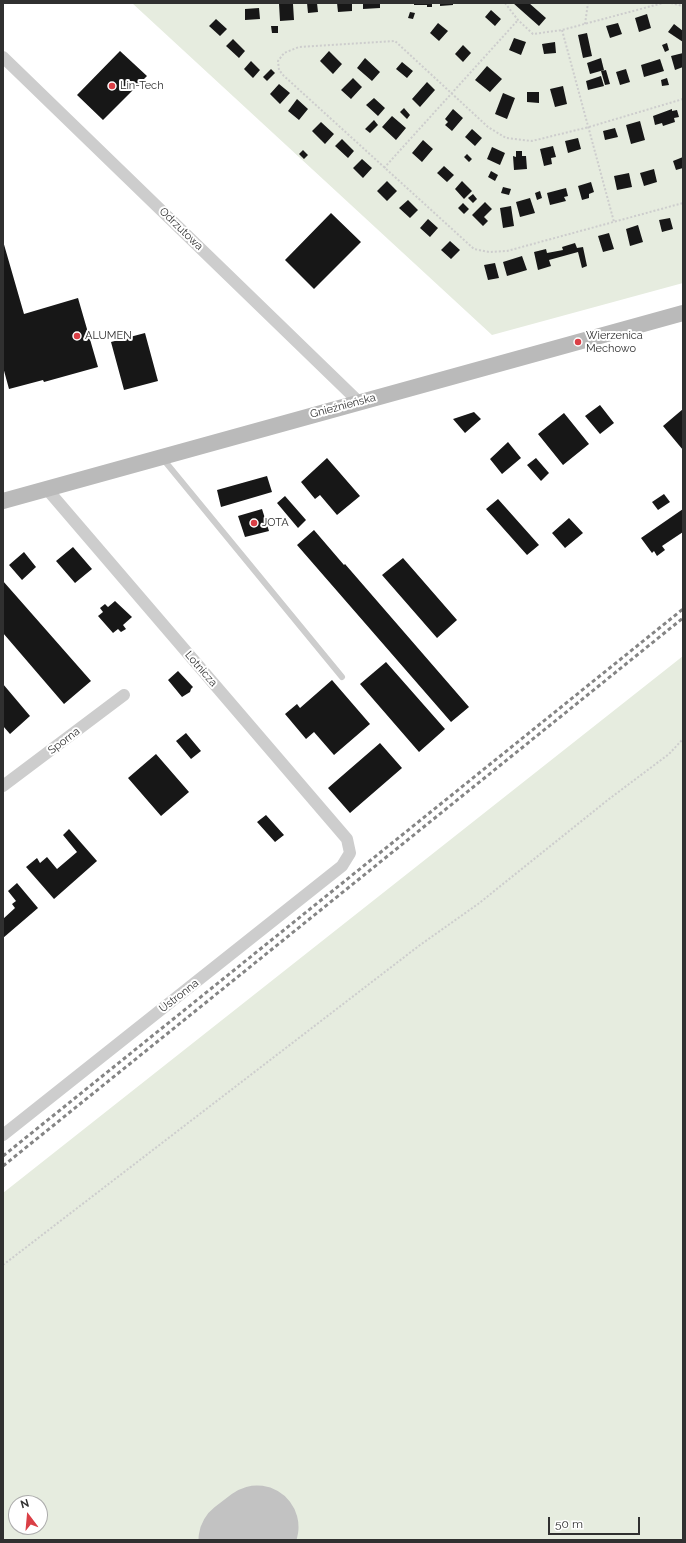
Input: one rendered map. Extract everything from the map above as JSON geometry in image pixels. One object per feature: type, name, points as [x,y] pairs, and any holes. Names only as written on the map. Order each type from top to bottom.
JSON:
[{"type":"main road","name":"Gnieźnieńska","points":[[3,500],[683,313]]},
{"type":"street","name":"Odrzutowa","points":[[3,57],[359,402]]},
{"type":"street","name":"Lotnicza","points":[[46,488],[347,839],[350,853]]},
{"type":"street","name":"Sporna","points":[[3,786],[124,695]]},
{"type":"street","name":"Ustronna","points":[[3,1135],[342,866],[350,853]]},
{"type":"lane","points":[[161,456],[342,677]]},
{"type":"path","points":[[505,3],[518,20],[534,34],[562,30],[663,3]]},
{"type":"path","points":[[585,24],[588,3]]},
{"type":"path","points":[[671,3],[683,6]]},
{"type":"path","points":[[384,168],[518,20]]},
{"type":"path","points":[[562,30],[614,222]]},
{"type":"path","points":[[683,99],[532,141],[506,138],[488,128],[395,41],[299,47],[284,53],[278,61],[279,70],[474,249],[489,252],[507,251],[683,203]]},
{"type":"path","points":[[3,1265],[420,945],[478,904],[608,799],[669,754],[683,739]]},
{"type":"shaded area","points":[[132,3],[683,3],[683,283],[492,335]]},
{"type":"shaded area","points":[[683,656],[683,1540],[3,1540],[3,1193]]},
{"type":"building","points":[[307,3],[317,3],[318,12],[308,13]]},
{"type":"building","points":[[337,3],[352,3],[352,11],[338,12]]},
{"type":"building","points":[[363,3],[380,3],[380,8],[363,9]]},
{"type":"building","points":[[414,3],[432,3],[432,7],[427,7],[427,5],[414,5]]},
{"type":"building","points":[[440,3],[453,3],[453,5],[440,6]]},
{"type":"building","points":[[513,3],[529,3],[546,18],[539,26]]},
{"type":"building","points":[[279,4],[293,4],[294,20],[280,21]]},
{"type":"building","points":[[259,8],[260,19],[245,20],[245,9]]},
{"type":"building","points":[[491,10],[501,19],[495,26],[485,17]]},
{"type":"building","points":[[410,12],[415,13],[413,19],[408,18]]},
{"type":"building","points":[[647,14],[651,28],[639,32],[635,18]]},
{"type":"building","points":[[216,19],[227,29],[220,36],[209,26]]},
{"type":"building","points":[[438,23],[448,31],[439,41],[430,33]]},
{"type":"building","points":[[618,23],[622,34],[610,38],[606,26]]},
{"type":"building","points":[[674,24],[683,31],[683,42],[668,32]]},
{"type":"building","points":[[271,26],[278,26],[278,33],[272,33]]},
{"type":"building","points":[[587,33],[592,56],[583,58],[578,35]]},
{"type":"building","points":[[514,38],[526,42],[521,55],[509,50]]},
{"type":"building","points":[[233,39],[245,51],[239,58],[226,46]]},
{"type":"building","points":[[555,42],[556,53],[544,54],[542,44]]},
{"type":"building","points":[[667,43],[669,50],[665,52],[662,45]]},
{"type":"building","points":[[463,45],[471,53],[463,62],[455,54]]},
{"type":"building","name":"Lin-Tech","points":[[120,51],[147,76],[103,120],[77,95]]},
{"type":"building","points":[[329,51],[342,64],[333,74],[320,61]]},
{"type":"building","points":[[683,53],[683,67],[675,70],[671,56]]},
{"type":"building","points":[[365,58],[380,72],[372,81],[357,68]]},
{"type":"building","points":[[601,58],[604,70],[590,74],[587,63]]},
{"type":"building","points":[[660,59],[664,71],[644,77],[641,65]]},
{"type":"building","points":[[251,61],[260,70],[253,78],[244,69]]},
{"type":"building","points":[[402,62],[413,71],[407,78],[396,69]]},
{"type":"building","points":[[487,66],[502,79],[490,92],[475,80]]},
{"type":"building","points":[[271,69],[275,73],[267,81],[263,77]]},
{"type":"building","points":[[626,69],[630,82],[620,85],[616,72]]},
{"type":"building","points":[[606,70],[610,84],[605,85],[601,71]]},
{"type":"building","points":[[601,76],[604,86],[588,90],[586,81]]},
{"type":"building","points":[[353,78],[362,87],[351,99],[341,90]]},
{"type":"building","points":[[667,78],[669,85],[662,86],[661,80]]},
{"type":"building","points":[[427,82],[435,90],[420,107],[412,99]]},
{"type":"building","points":[[279,84],[290,93],[280,104],[270,94]]},
{"type":"building","points":[[563,86],[567,104],[555,107],[550,89]]},
{"type":"building","points":[[527,92],[539,92],[539,103],[527,102]]},
{"type":"building","points":[[503,93],[515,98],[507,119],[495,114]]},
{"type":"building","points":[[374,98],[385,108],[378,116],[366,105]]},
{"type":"building","points":[[297,99],[308,109],[299,120],[288,111]]},
{"type":"building","points":[[404,108],[410,115],[407,119],[400,112]]},
{"type":"building","points":[[453,109],[463,118],[452,131],[445,125],[448,122],[445,119]]},
{"type":"building","points":[[672,109],[672,111],[677,110],[679,117],[674,118],[675,122],[663,126],[662,123],[655,125],[653,116]]},
{"type":"building","points":[[392,116],[406,128],[396,140],[382,127]]},
{"type":"building","points":[[374,120],[378,125],[370,133],[365,129]]},
{"type":"building","points":[[640,121],[645,140],[631,144],[626,125]]},
{"type":"building","points":[[321,122],[334,134],[325,144],[312,131]]},
{"type":"building","points":[[615,128],[618,137],[605,140],[603,131]]},
{"type":"building","points":[[472,129],[482,138],[475,146],[465,137]]},
{"type":"building","points":[[578,138],[581,149],[568,153],[565,141]]},
{"type":"building","points":[[342,139],[354,151],[348,158],[335,146]]},
{"type":"building","points":[[423,140],[433,149],[422,162],[412,153]]},
{"type":"building","points":[[553,146],[556,157],[551,158],[552,164],[544,166],[540,149]]},
{"type":"building","points":[[492,147],[505,153],[500,165],[487,159]]},
{"type":"building","points":[[303,150],[308,155],[304,159],[299,154]]},
{"type":"building","points":[[516,151],[522,151],[522,156],[526,156],[527,169],[514,170],[513,156],[516,157]]},
{"type":"building","points":[[467,154],[472,159],[469,162],[464,157]]},
{"type":"building","points":[[683,157],[683,168],[676,170],[673,161]]},
{"type":"building","points":[[362,159],[372,168],[363,178],[353,168]]},
{"type":"building","points":[[444,166],[454,175],[447,182],[437,173]]},
{"type":"building","points":[[654,169],[657,182],[644,186],[640,173]]},
{"type":"building","points":[[491,171],[498,175],[495,181],[488,177]]},
{"type":"building","points":[[629,173],[632,187],[617,190],[614,176]]},
{"type":"building","points":[[387,181],[397,191],[387,201],[377,191]]},
{"type":"building","points":[[462,181],[472,191],[464,199],[455,189]]},
{"type":"building","points":[[591,182],[594,192],[589,194],[589,198],[582,200],[578,186]]},
{"type":"building","points":[[503,187],[511,189],[509,195],[501,193]]},
{"type":"building","points":[[566,188],[568,196],[564,197],[566,201],[550,205],[547,193]]},
{"type":"building","points":[[540,191],[542,198],[537,200],[535,193]]},
{"type":"building","points":[[473,194],[477,199],[473,203],[468,198]]},
{"type":"building","points":[[530,198],[535,213],[520,217],[516,202]]},
{"type":"building","points":[[408,200],[418,210],[410,218],[399,208]]},
{"type":"building","points":[[485,202],[492,209],[484,217],[488,221],[483,226],[472,215]]},
{"type":"building","points":[[463,203],[469,209],[464,214],[458,208]]},
{"type":"building","points":[[511,206],[514,226],[503,228],[500,208]]},
{"type":"building","points":[[331,213],[361,242],[314,289],[285,260]]},
{"type":"building","points":[[670,218],[673,229],[662,232],[659,220]]},
{"type":"building","points":[[428,219],[438,228],[430,237],[420,228]]},
{"type":"building","points":[[638,225],[643,242],[630,246],[626,229]]},
{"type":"building","points":[[609,233],[614,249],[603,252],[598,236]]},
{"type":"building","points":[[3,241],[24,314],[78,298],[98,367],[44,382],[43,380],[9,389],[3,367]]},
{"type":"building","points":[[450,241],[460,250],[451,259],[441,250]]},
{"type":"building","points":[[575,243],[577,248],[583,247],[587,266],[582,268],[578,252],[549,260],[551,266],[538,270],[534,252],[546,249],[547,253],[563,250],[562,247]]},
{"type":"building","points":[[522,256],[527,270],[507,276],[503,262]]},
{"type":"building","points":[[495,263],[499,278],[488,280],[484,265]]},
{"type":"building","points":[[145,333],[158,381],[124,390],[111,342]]},
{"type":"building","points":[[600,405],[614,423],[600,434],[585,416]]},
{"type":"building","points":[[683,409],[683,450],[663,426]]},
{"type":"building","points":[[474,412],[481,419],[465,433],[453,419]]},
{"type":"building","points":[[564,413],[589,444],[563,465],[538,434]]},
{"type":"building","points":[[508,442],[521,458],[502,474],[490,459]]},
{"type":"building","points":[[327,458],[360,496],[337,515],[320,495],[315,499],[301,482]]},
{"type":"building","points":[[536,458],[549,473],[541,481],[527,465]]},
{"type":"building","points":[[267,476],[272,492],[221,507],[217,490]]},
{"type":"building","points":[[664,494],[670,502],[658,510],[652,502]]},
{"type":"building","points":[[285,496],[306,520],[298,528],[277,503]]},
{"type":"building","points":[[498,499],[539,545],[527,555],[486,509]]},
{"type":"building","name":"JOTA","points":[[262,509],[269,531],[245,537],[238,516]]},
{"type":"building","points":[[683,509],[683,532],[662,546],[665,550],[657,556],[654,551],[652,553],[641,538]]},
{"type":"building","points":[[569,518],[583,533],[565,548],[552,533]]},
{"type":"building","points":[[314,530],[469,707],[451,722],[297,545]]},
{"type":"building","points":[[73,547],[92,569],[75,583],[56,561]]},
{"type":"building","points":[[24,552],[36,567],[22,580],[9,565]]},
{"type":"building","points":[[403,558],[457,620],[437,638],[382,575]]},
{"type":"building","points":[[3,581],[91,681],[64,704],[3,633]]},
{"type":"building","points":[[115,601],[132,617],[123,625],[126,629],[121,632],[118,629],[113,633],[98,616],[103,612],[100,608],[105,604],[108,607]]},
{"type":"building","points":[[386,662],[445,729],[419,752],[360,684]]},
{"type":"building","points":[[178,671],[193,687],[190,692],[182,697],[168,680]]},
{"type":"building","points":[[332,680],[370,724],[334,755],[314,732],[306,739],[285,714],[297,704],[300,708]]},
{"type":"building","points":[[3,684],[30,716],[10,734],[3,726]]},
{"type":"building","points":[[186,733],[201,751],[191,759],[176,741]]},
{"type":"building","points":[[380,743],[402,768],[350,813],[328,788]]},
{"type":"building","points":[[156,754],[189,792],[161,816],[128,778]]},
{"type":"building","points":[[266,815],[284,835],[275,842],[257,822]]},
{"type":"building","points":[[69,829],[97,861],[54,899],[26,867],[37,858],[40,863],[47,857],[57,869],[77,852],[63,835]]},
{"type":"building","points":[[17,883],[38,908],[3,938],[3,919],[15,908],[12,904],[16,901],[8,891]]},
{"type":"runway","points":[[240,1540],[257,1527]]},
{"type":"railway","points":[[3,1156],[683,609]]},
{"type":"railway","points":[[3,1166],[683,618]]},
{"type":"place","name":"Lin-Tech","points":[[112,86]]},
{"type":"place","name":"ALUMEN","points":[[77,336]]},
{"type":"place","name":"Wierzenica Mechowo","points":[[578,342]]},
{"type":"place","name":"JOTA","points":[[254,523]]}]
